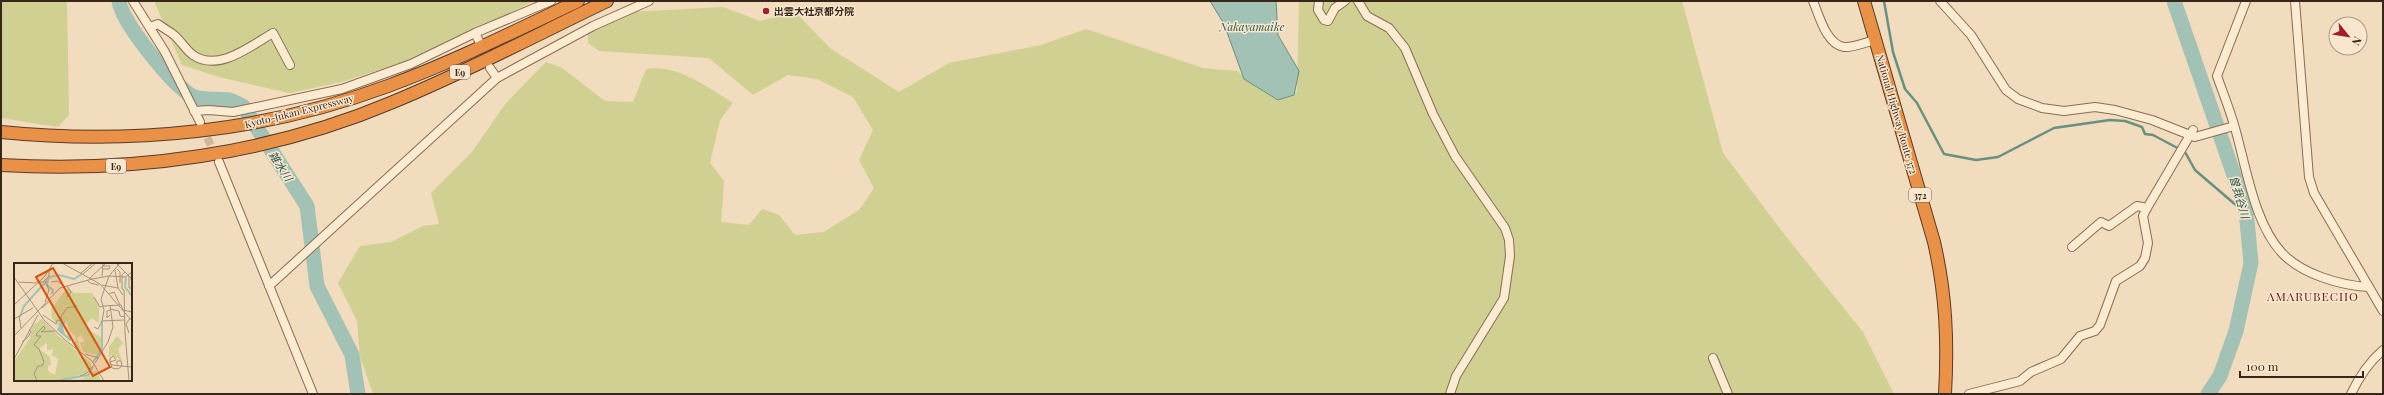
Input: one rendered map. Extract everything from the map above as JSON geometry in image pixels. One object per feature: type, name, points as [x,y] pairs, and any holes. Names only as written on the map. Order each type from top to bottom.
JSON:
[{"type":"highway","name":"Kyoto-Jukan Expressway","points":[[1,132],[41,136],[115,137],[160,135],[217,129],[296,114],[354,98],[422,73],[578,1]]},
{"type":"highway","name":"Kyoto-Jukan Expressway","points":[[1,165],[53,167],[132,165],[230,151],[308,132],[392,103],[608,1]]},
{"type":"highway","name":"National Highway Route 372","points":[[1864,1],[1934,242],[1942,276],[1946,309],[1945,394]]},
{"type":"street","points":[[133,1],[150,27],[200,122]]},
{"type":"street","points":[[194,111],[209,110],[233,112],[342,89],[411,64],[475,33],[551,1]]},
{"type":"street","points":[[269,286],[497,78],[592,26],[649,1]]},
{"type":"street","points":[[1319,1],[1318,10],[1324,20],[1328,21],[1335,8],[1345,1]]},
{"type":"street","points":[[1358,1],[1367,16],[1389,28],[1405,48],[1433,114],[1455,156],[1505,228],[1509,240],[1510,256],[1504,298],[1456,376],[1450,394]]},
{"type":"street","points":[[1813,1],[1830,39],[1838,45],[1845,47],[1875,40]]},
{"type":"street","points":[[1940,1],[1972,35],[2006,90],[2013,97],[2032,105],[2054,111],[2095,107],[2116,110],[2152,120],[2190,136],[2200,136],[2232,127]]},
{"type":"street","points":[[2246,1],[2216,76],[2256,206],[2269,233],[2282,252],[2301,268],[2334,281],[2368,287]]},
{"type":"street","points":[[2295,1],[2309,177],[2314,193],[2383,312]]},
{"type":"street","points":[[150,27],[158,24],[174,35],[193,55],[201,59],[215,60],[228,59],[273,33],[290,65]]},
{"type":"street","points":[[475,33],[479,41]]},
{"type":"street","points":[[490,68],[497,78]]},
{"type":"street","points":[[1969,394],[2020,381],[2031,372],[2061,359],[2080,336],[2095,331],[2100,325],[2116,281],[2140,266],[2145,258],[2148,243],[2143,218],[2147,208],[2190,136]]},
{"type":"street","points":[[219,162],[313,394]]},
{"type":"street","points":[[2072,247],[2101,222],[2109,226],[2137,206],[2147,208]]},
{"type":"street","points":[[2351,394],[2358,380],[2374,358],[2383,350]]},
{"type":"street","points":[[1713,358],[1728,394]]},
{"type":"green space","points":[[1,1],[67,1],[69,115],[58,127],[1,118]]},
{"type":"green space","points":[[154,1],[534,1],[430,53],[342,82],[289,93],[219,77],[182,65]]},
{"type":"green space","points":[[1299,1],[1682,1],[1723,153],[1784,234],[1863,332],[1894,394],[373,393],[360,357],[357,321],[338,283],[360,246],[391,242],[423,226],[439,224],[431,193],[472,152],[506,103],[546,62],[562,68],[605,101],[633,102],[646,69],[658,68],[681,73],[692,78],[733,103],[720,120],[710,163],[724,181],[721,222],[749,225],[762,209],[779,215],[795,235],[824,232],[859,210],[874,188],[859,160],[873,130],[853,97],[817,79],[788,75],[753,95],[709,58],[599,51],[588,43],[588,33],[630,12],[723,7],[760,21],[795,12],[831,49],[899,92],[949,63],[1041,45],[1086,29],[1203,68],[1237,71],[1274,97],[1297,92]]},
{"type":"water","name":"Nakayamaike","points":[[1210,1],[1276,1],[1278,35],[1299,71],[1294,95],[1278,100],[1244,79],[1224,24]]},
{"type":"waterway","name":"雑水川","points":[[119,1],[122,11],[138,38],[161,66],[183,89],[196,98],[229,100],[243,106],[307,206],[317,286],[352,355],[358,394]]},
{"type":"waterway","points":[[1884,1],[1893,52],[1905,89],[1917,103],[1944,154],[1976,160],[1998,157],[2054,128],[2110,120],[2125,121],[2142,127],[2145,134],[2153,135],[2185,152],[2195,170],[2237,206],[2246,210]]},
{"type":"waterway","name":"曽我谷川","points":[[2174,1],[2246,210],[2251,263],[2236,331],[2220,376],[2208,394]]},
{"type":"tunnel","points":[[202,127],[216,156]]},
{"type":"place","name":"出雲大社京都分院","points":[[766,11]]},
{"type":"district","name":"AMARUBECHO","points":[[2313,296]]}]
